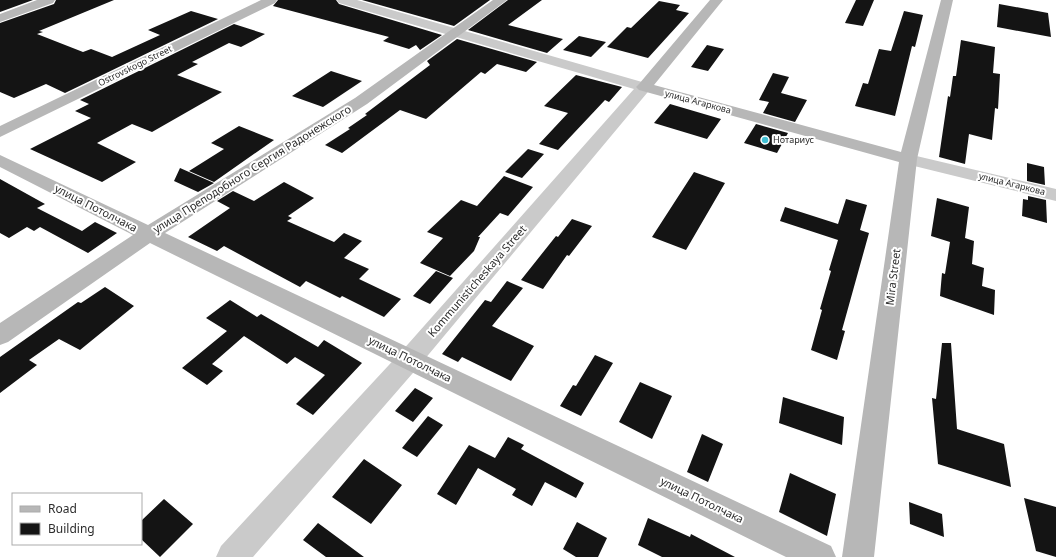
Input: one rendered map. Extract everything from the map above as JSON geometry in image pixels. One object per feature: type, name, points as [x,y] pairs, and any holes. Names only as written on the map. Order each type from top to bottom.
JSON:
[{"type":"street","points":[[0,18],[49,0]]},
{"type":"street","name":"Ostrovskogo Street","points":[[0,132],[271,0]]},
{"type":"street","name":"улица Агаркова","points":[[343,0],[644,86],[908,159],[1056,195]]},
{"type":"street","name":"улица Преподобного Сергия Радонежского","points":[[0,335],[149,234],[361,101],[501,0]]},
{"type":"street","name":"Kommunisticheskaya Street","points":[[232,557],[410,359],[717,0]]},
{"type":"street","name":"Mira Street","points":[[863,554],[908,159],[947,0]]},
{"type":"street","name":"улица Потолчака","points":[[0,160],[149,234],[820,557]]},
{"type":"building","points":[[0,0],[33,0],[0,12]]},
{"type":"building","points":[[56,0],[114,0],[39,31],[43,32],[37,34],[83,52],[91,49],[112,57],[160,35],[148,30],[191,11],[218,19],[65,93],[46,84],[14,98],[0,92],[0,23],[54,4]]},
{"type":"building","points":[[278,0],[336,0],[339,4],[442,35],[420,50],[416,45],[409,49],[383,41],[389,37],[273,6]]},
{"type":"building","points":[[362,0],[490,0],[454,26]]},
{"type":"building","points":[[508,0],[542,0],[508,25],[563,39],[547,53],[468,30]]},
{"type":"building","points":[[856,0],[874,0],[863,26],[845,23]]},
{"type":"building","points":[[659,1],[680,5],[676,10],[689,13],[648,58],[607,47],[627,27],[631,28]]},
{"type":"building","points":[[999,4],[1048,13],[1051,37],[997,27]]},
{"type":"building","points":[[904,11],[923,15],[915,47],[912,46],[895,116],[855,106],[863,83],[868,84],[879,49],[891,51]]},
{"type":"building","points":[[234,24],[265,34],[241,47],[229,43],[192,62],[198,64],[177,75],[222,92],[152,132],[132,124],[97,143],[136,162],[102,182],[30,149],[91,118],[75,111],[89,104],[80,100]]},
{"type":"building","points":[[579,36],[606,42],[591,57],[563,50]]},
{"type":"building","points":[[457,39],[537,62],[526,72],[497,64],[485,74],[481,72],[426,119],[400,110],[342,153],[325,145],[350,129],[348,128],[367,115],[365,114],[430,65],[427,61]]},
{"type":"building","points":[[961,40],[995,47],[993,73],[1000,74],[998,109],[995,108],[992,140],[969,134],[965,164],[939,157],[948,96],[950,97],[953,76],[956,76]]},
{"type":"building","points":[[707,45],[724,49],[708,71],[691,67]]},
{"type":"building","points":[[331,71],[362,81],[323,107],[292,96]]},
{"type":"building","points":[[773,73],[789,77],[781,93],[807,100],[795,122],[763,113],[769,102],[759,100]]},
{"type":"building","points":[[576,75],[622,87],[609,102],[605,100],[558,150],[539,144],[568,113],[544,106]]},
{"type":"building","points":[[670,104],[721,119],[707,139],[654,123]]},
{"type":"building","name":"Нотариус","points":[[756,124],[788,133],[777,153],[744,143]]},
{"type":"building","points":[[239,126],[274,140],[214,182],[189,171],[224,149],[211,143]]},
{"type":"building","points":[[528,149],[544,154],[522,178],[505,172]]},
{"type":"building","points":[[1027,163],[1044,167],[1045,185],[1027,181]]},
{"type":"building","points":[[180,168],[214,183],[198,192],[174,181]]},
{"type":"building","points":[[694,172],[725,183],[686,250],[652,237]]},
{"type":"building","points":[[504,176],[533,187],[508,216],[500,213],[478,237],[480,237],[474,251],[450,276],[420,263],[443,238],[427,232],[461,200],[477,206]]},
{"type":"building","points":[[0,179],[45,204],[37,208],[82,231],[95,222],[117,233],[88,253],[40,227],[34,231],[27,227],[9,238],[0,233]]},
{"type":"building","points":[[284,182],[314,198],[288,216],[292,218],[287,221],[334,242],[344,233],[362,241],[344,258],[369,269],[359,279],[401,299],[384,317],[342,296],[340,298],[306,281],[300,287],[224,246],[217,251],[188,237],[230,208],[217,201],[233,191],[254,201]]},
{"type":"building","points":[[1028,196],[1046,200],[1047,223],[1022,216],[1023,199],[1028,200]]},
{"type":"building","points":[[937,198],[969,207],[965,238],[974,241],[972,264],[984,268],[982,286],[995,290],[994,315],[940,296],[942,273],[945,274],[950,242],[931,236]]},
{"type":"building","points":[[846,199],[867,205],[860,230],[869,233],[842,330],[845,331],[837,360],[811,350],[822,310],[820,309],[831,271],[829,270],[838,240],[780,221],[785,207],[838,224]]},
{"type":"building","points":[[572,219],[592,226],[569,256],[567,255],[543,289],[521,280],[556,236],[558,237]]},
{"type":"building","points":[[436,271],[453,278],[430,304],[413,296]]},
{"type":"building","points":[[507,281],[523,288],[492,326],[534,346],[511,381],[462,357],[458,362],[442,354],[485,300],[491,302]]},
{"type":"building","points":[[105,287],[134,306],[80,350],[59,339],[29,360],[37,365],[0,393],[0,357],[78,302],[81,303]]},
{"type":"building","points":[[230,300],[257,317],[261,314],[318,347],[324,340],[362,363],[313,415],[296,404],[325,375],[295,357],[287,364],[244,336],[212,364],[223,371],[207,385],[182,368],[227,331],[206,318]]},
{"type":"building","points":[[942,343],[951,343],[957,429],[1004,444],[1011,487],[938,464],[932,398],[936,399]]},
{"type":"building","points":[[595,355],[613,363],[581,416],[560,406],[573,385],[576,386]]},
{"type":"building","points":[[640,382],[672,396],[652,439],[619,422]]},
{"type":"building","points":[[415,388],[433,398],[413,422],[395,411]]},
{"type":"building","points":[[783,397],[844,417],[842,445],[779,423]]},
{"type":"building","points":[[428,416],[443,425],[417,457],[402,448]]},
{"type":"building","points":[[702,434],[723,444],[708,482],[687,472]]},
{"type":"building","points":[[508,437],[524,445],[521,449],[584,483],[576,498],[545,482],[532,506],[512,495],[516,489],[478,468],[456,505],[437,494],[469,445],[495,458]]},
{"type":"building","points":[[364,459],[402,485],[371,524],[332,497]]},
{"type":"building","points":[[790,473],[836,494],[827,536],[779,512]]},
{"type":"building","points":[[1024,498],[1056,507],[1056,557],[1036,551]]},
{"type":"building","points":[[164,499],[193,524],[160,557],[142,540],[142,520]]},
{"type":"building","points":[[909,502],[942,514],[944,537],[910,524]]},
{"type":"building","points":[[648,518],[690,537],[691,534],[735,557],[662,557],[638,545]]},
{"type":"building","points":[[577,522],[607,538],[598,557],[576,557],[563,549]]},
{"type":"building","points":[[318,523],[364,557],[326,557],[303,540]]},
{"type":"place","name":"Нотариус","points":[[765,140]]}]
